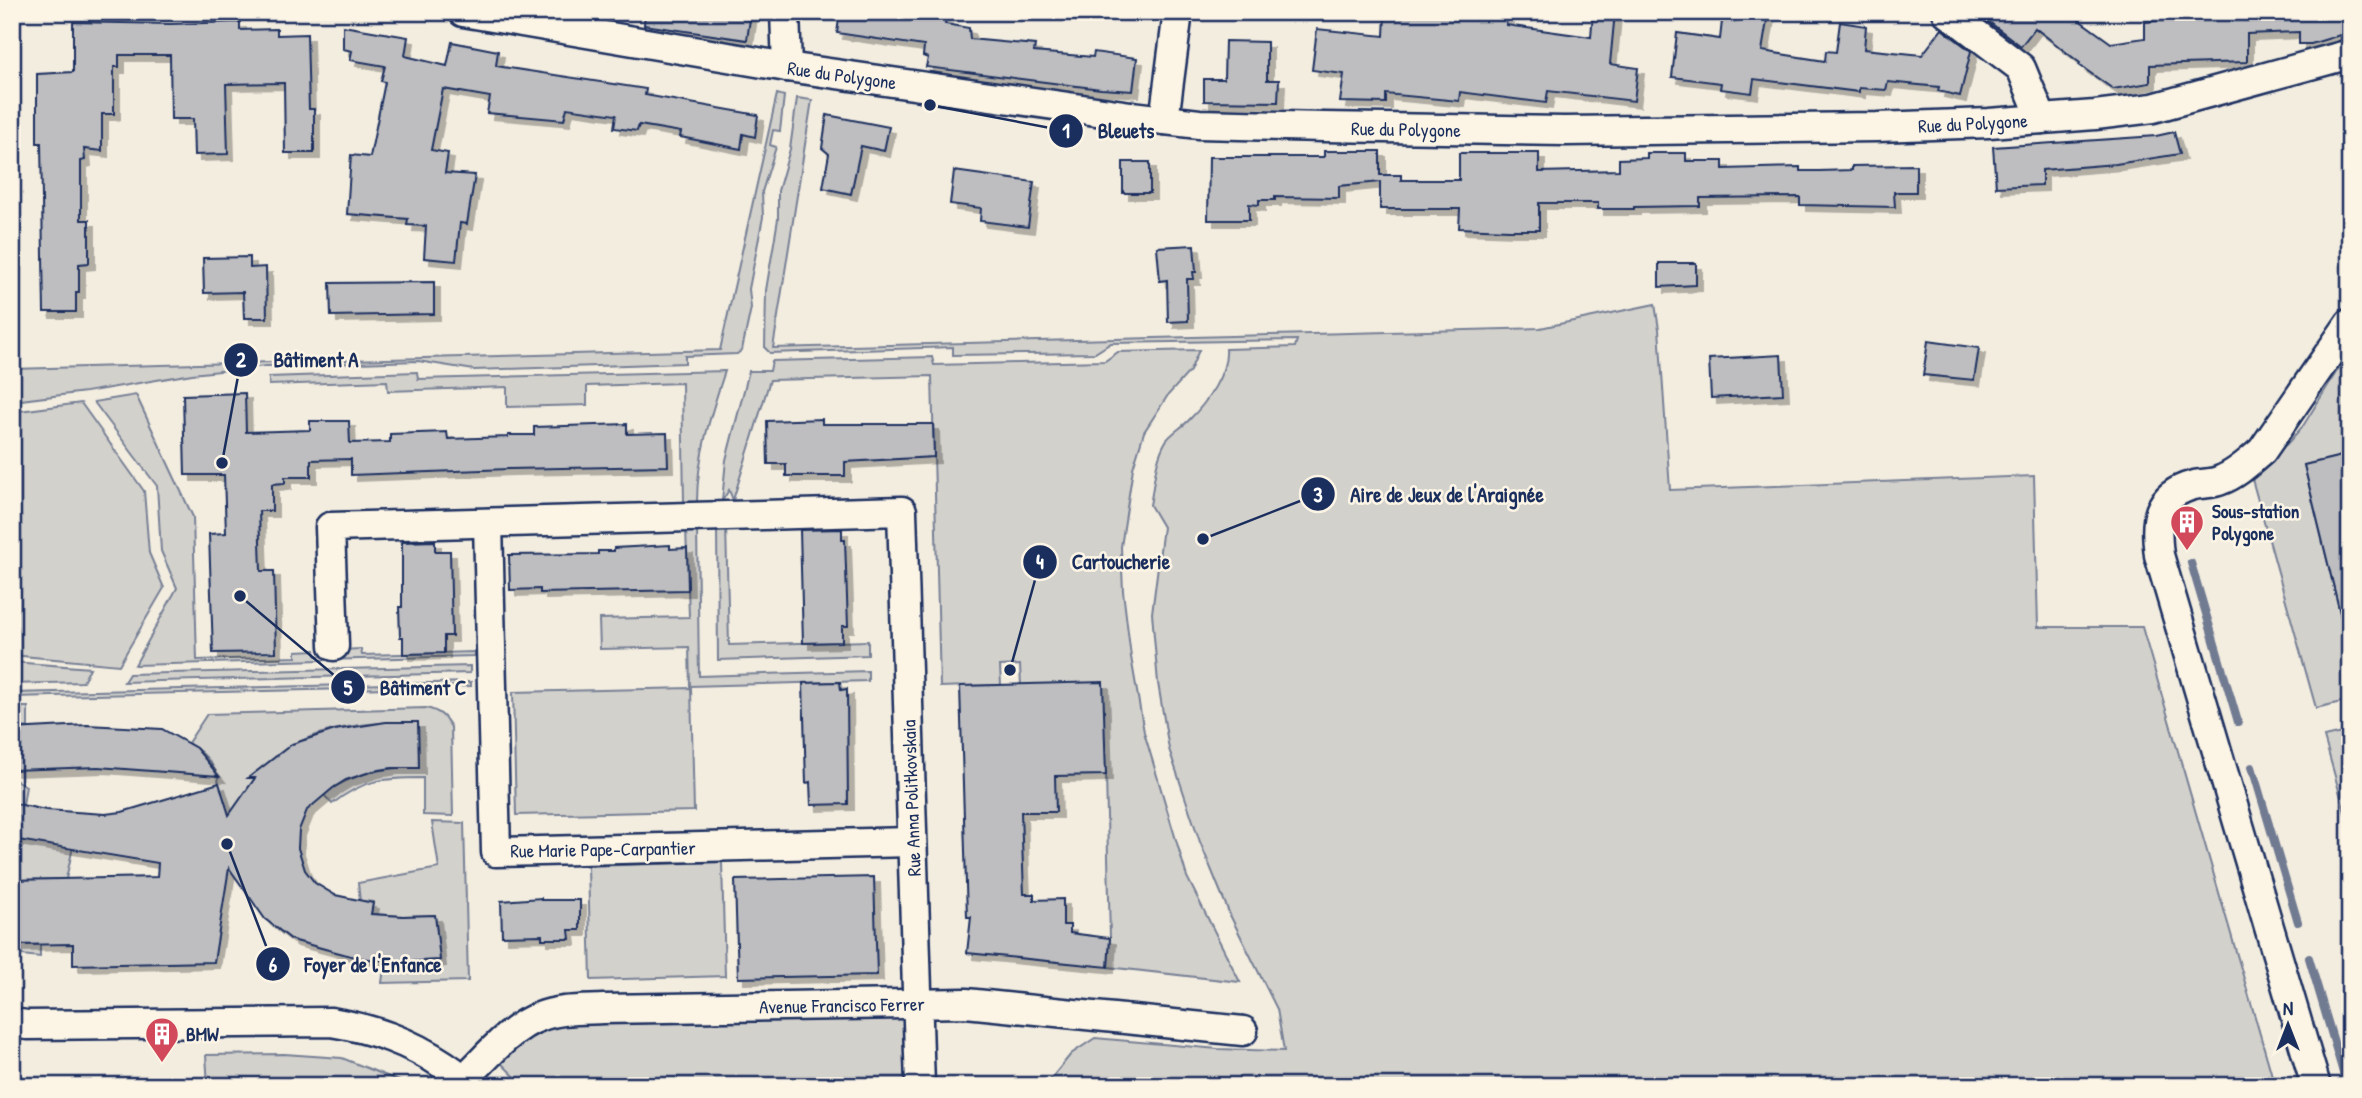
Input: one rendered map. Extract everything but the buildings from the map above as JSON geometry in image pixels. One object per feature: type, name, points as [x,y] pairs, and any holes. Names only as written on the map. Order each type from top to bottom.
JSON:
[{"type":"street","name":"Rue du Polygone","points":[[463,12],[787,67],[1164,120],[1199,124],[1310,127],[1564,131],[1877,127],[2095,116],[2153,107],[2350,54]]},
{"type":"street","points":[[785,12],[787,67]]},
{"type":"street","points":[[1164,120],[1178,12]]},
{"type":"street","points":[[1956,15],[2021,68],[2042,119]]},
{"type":"street","points":[[2316,1086],[2159,555],[2157,533],[2162,505],[2175,491],[2222,480],[2262,451],[2350,323]]},
{"type":"street","name":"Rue Anna Politkovskaia","points":[[488,523],[902,511],[920,1086]]},
{"type":"street","points":[[334,646],[330,527],[488,523]]},
{"type":"street","name":"Rue Marie Pape-Carpantier","points":[[488,523],[496,852],[912,842]]},
{"type":"street","name":"Avenue Francisco Ferrer","points":[[466,1082],[519,1027],[537,1017],[603,1009],[966,1003],[1243,1031]]},
{"type":"street","points":[[12,1023],[331,1022],[393,1036],[426,1053],[466,1082]]},
{"type":"shaded area","points":[[777,94],[784,96],[780,131],[773,130],[770,145],[776,147],[762,192],[763,217],[749,289],[751,308],[742,350],[737,354],[685,356],[685,363],[474,370],[418,361],[266,366],[192,374],[12,401],[12,369],[720,350]]},
{"type":"shaded area","points":[[797,98],[812,100],[773,348],[1540,328],[1655,304],[1670,490],[2034,476],[2038,627],[2142,627],[2275,1086],[1045,1086],[1071,1054],[1095,1038],[1218,1049],[1284,1051],[1277,1009],[1230,915],[1200,842],[1169,749],[1158,683],[1152,613],[1163,527],[1150,505],[1162,448],[1168,438],[1190,419],[1209,396],[1224,368],[1226,349],[1295,347],[1297,340],[1111,343],[1095,353],[953,355],[953,347],[770,353],[765,348],[766,290],[778,219],[778,191],[790,149]]},
{"type":"shaded area","points":[[1199,350],[1190,371],[1168,395],[1144,432],[1133,468],[1121,547],[1123,591],[1144,732],[1187,877],[1240,982],[1108,967],[1110,938],[1106,775],[1021,685],[1020,665],[1000,666],[1001,685],[940,687],[932,376],[770,380],[733,500],[729,490],[722,501],[726,460],[749,371],[770,371],[772,361],[932,357],[934,365],[1105,361],[1118,352]]},
{"type":"shaded area","points":[[2350,350],[2350,454],[2304,465],[2350,654],[2350,700],[2316,708],[2250,472],[2287,444],[2303,426]]},
{"type":"shaded area","points":[[725,371],[702,452],[697,502],[684,502],[682,383],[587,386],[587,405],[507,407],[507,387],[388,391],[387,381],[269,385],[269,377],[417,372],[418,379]]},
{"type":"shaded area","points":[[136,395],[193,517],[197,660],[296,657],[296,651],[315,650],[316,656],[340,655],[340,650],[361,649],[362,655],[474,652],[474,656],[135,665],[177,588],[161,551],[157,486],[94,402]]},
{"type":"shaded area","points":[[81,403],[144,491],[149,553],[164,588],[119,665],[12,655],[12,412]]},
{"type":"shaded area","points":[[726,526],[729,645],[868,641],[868,655],[718,660],[717,527]]},
{"type":"shaded area","points":[[686,527],[697,527],[699,676],[868,671],[868,681],[690,686],[689,647],[600,649],[599,619],[689,617]]},
{"type":"shaded area","points":[[12,662],[90,668],[83,682],[12,684]]},
{"type":"shaded area","points":[[470,666],[470,673],[124,682],[129,674]]},
{"type":"shaded area","points":[[471,682],[471,686],[12,697],[12,693]]},
{"type":"shaded area","points":[[691,688],[694,811],[516,815],[513,692]]},
{"type":"shaded area","points":[[12,707],[28,707],[28,727],[12,729]]},
{"type":"shaded area","points":[[426,708],[441,714],[451,727],[453,816],[423,815],[423,778],[375,782],[354,789],[332,804],[323,794],[357,776],[393,768],[419,768],[418,722],[361,725],[308,738],[285,750],[265,767],[249,789],[237,817],[216,823],[220,799],[218,777],[208,759],[188,743],[207,714]]},
{"type":"shaded area","points":[[2350,731],[2350,830],[2324,737]]},
{"type":"shaded area","points":[[12,778],[26,786],[23,805],[12,804]]},
{"type":"shaded area","points":[[432,822],[464,823],[468,981],[382,983],[385,961],[440,960],[435,915],[371,914],[373,902],[360,901],[358,883],[439,868]]},
{"type":"shaded area","points":[[12,839],[73,847],[66,879],[12,880]]},
{"type":"shaded area","points":[[722,862],[725,976],[591,980],[588,866]]},
{"type":"shaded area","points":[[12,945],[40,945],[40,957],[12,954]]},
{"type":"shaded area","points":[[918,1004],[920,1086],[524,1086],[491,1053],[519,1027]]},
{"type":"shaded area","points":[[284,1054],[342,1058],[412,1086],[208,1086],[206,1055]]},
{"type":"waterway","points":[[2191,563],[2238,722]]},
{"type":"waterway","points":[[2252,767],[2298,922]]},
{"type":"waterway","points":[[2309,958],[2347,1086]]},
{"type":"place","name":"Bleuets","points":[[930,105]]},
{"type":"place","name":"Bâtiment A","points":[[222,463]]},
{"type":"place","name":"Aire de Jeux de l'Araignée","points":[[1203,539]]},
{"type":"place","name":"Sous-station Polygone","points":[[2187,552]]},
{"type":"place","name":"Bâtiment C","points":[[240,596]]},
{"type":"place","name":"Cartoucherie","points":[[1010,670]]},
{"type":"place","name":"Foyer de l'Enfance","points":[[227,844]]},
{"type":"place","name":"BMW","points":[[162,1064]]}]
